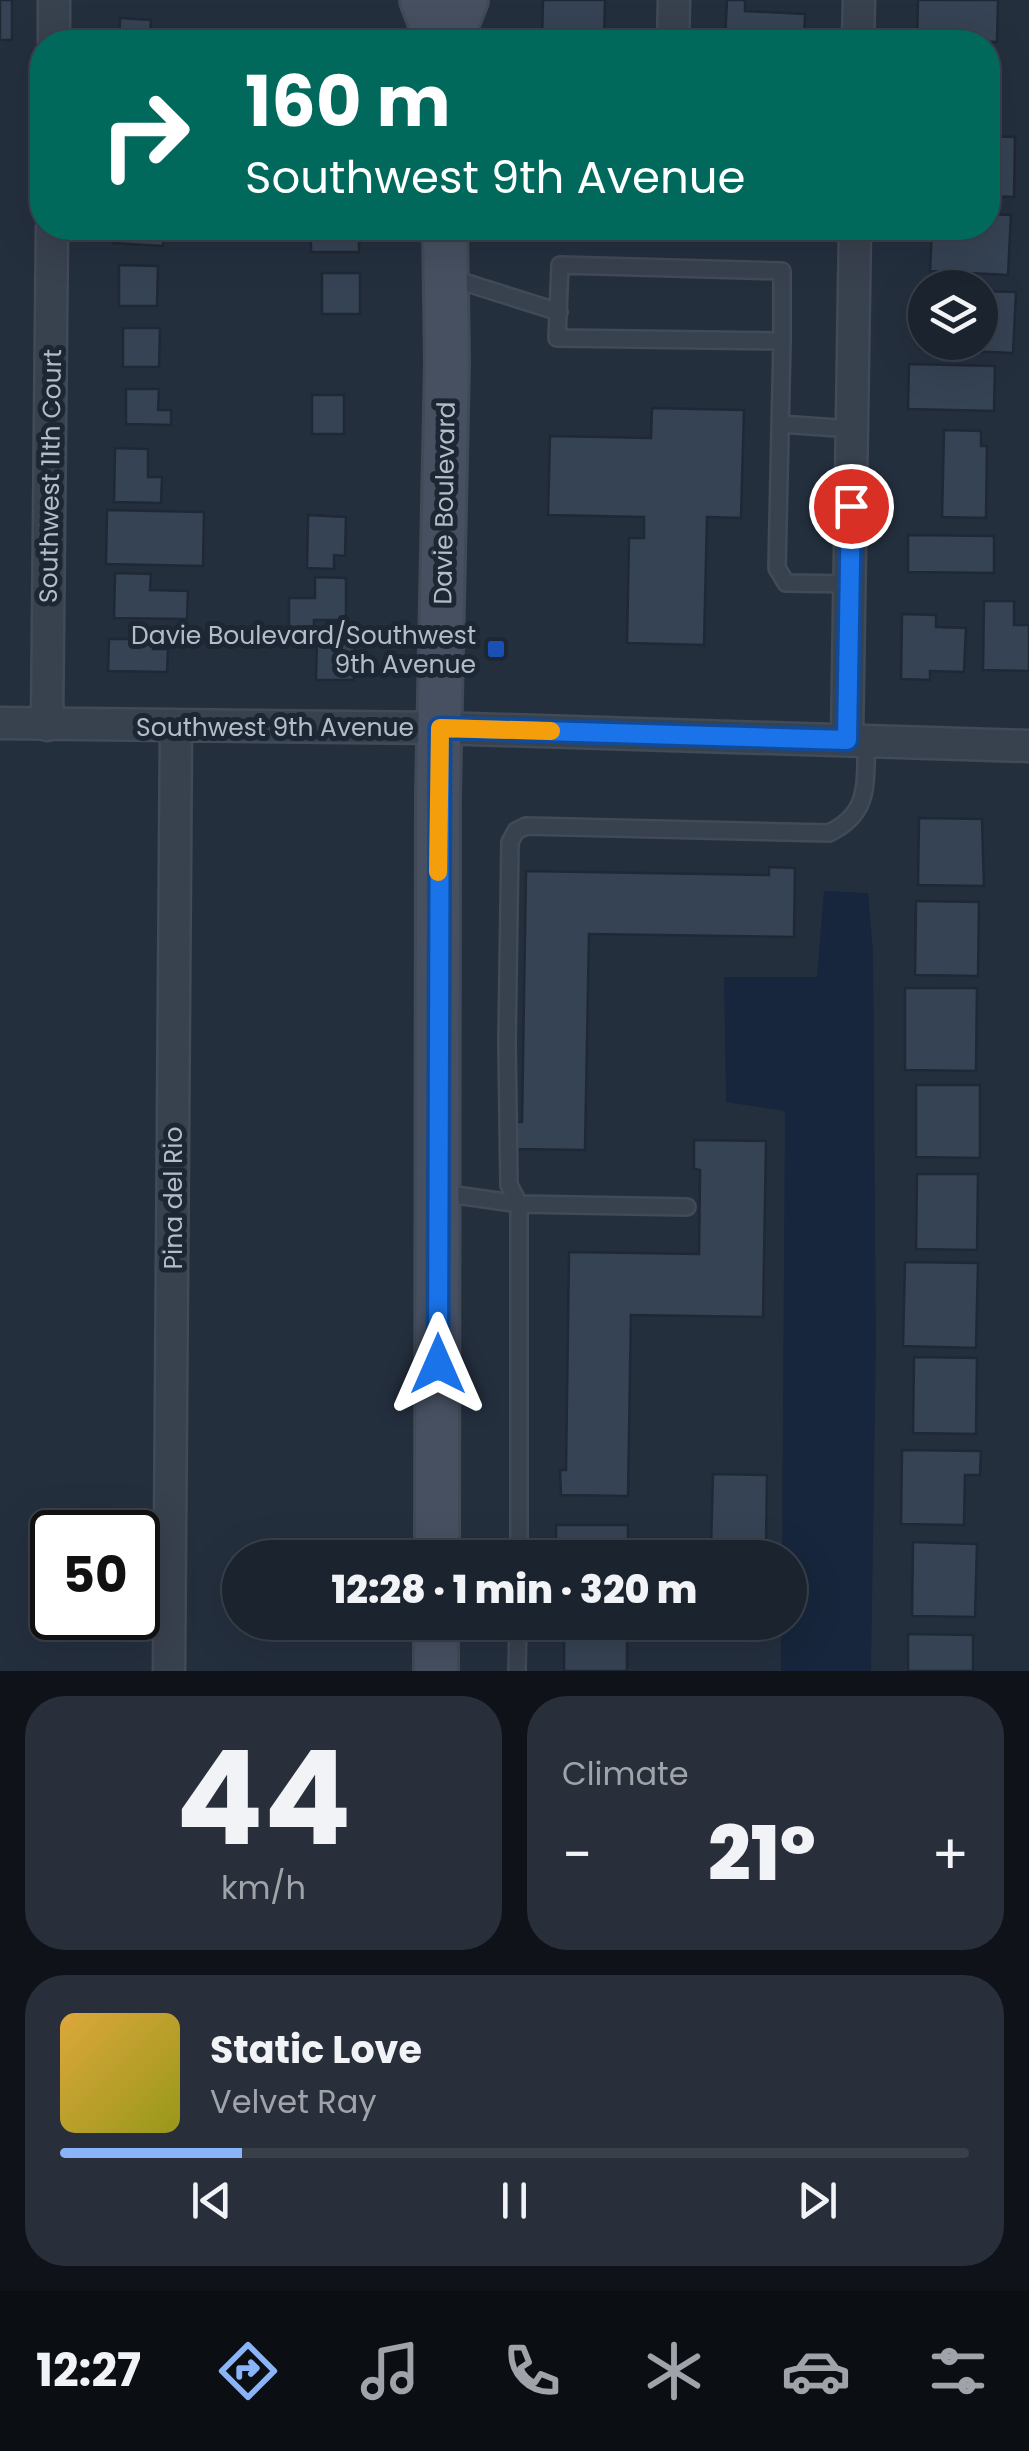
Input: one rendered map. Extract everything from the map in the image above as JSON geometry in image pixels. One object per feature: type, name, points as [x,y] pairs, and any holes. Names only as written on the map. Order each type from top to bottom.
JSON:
[{"type":"main road","points":[[422,0],[433,30]]},
{"type":"main road","points":[[454,30],[466,0]]},
{"type":"main road","name":"Davie Boulevard","points":[[436,1540],[445,240]]},
{"type":"main road","points":[[436,1640],[436,1671]]},
{"type":"street","points":[[54,0],[54,30]]},
{"type":"street","points":[[673,30],[674,0]]},
{"type":"street","points":[[858,30],[859,0]]},
{"type":"street","name":"Southwest 11th Court","points":[[47,725],[52,240]]},
{"type":"street","points":[[856,240],[850,584],[857,740]]},
{"type":"street","name":"Southwest 9th Avenue","points":[[0,723],[440,728],[1029,746]]},
{"type":"street","name":"Pina del Rio","points":[[169,1671],[176,726]]},
{"type":"lane","points":[[782,341],[556,338],[560,265],[782,271],[782,341],[777,568],[786,583],[850,584]]},
{"type":"lane","points":[[446,276],[559,312]]},
{"type":"lane","points":[[780,424],[852,429]]},
{"type":"lane","points":[[519,1540],[519,1204],[509,1185],[506,1043],[510,842],[516,831],[526,826],[829,832],[849,823],[858,811],[857,740]]},
{"type":"lane","points":[[438,1193],[519,1204],[687,1207]]},
{"type":"lane","points":[[517,1671],[518,1640]]},
{"type":"water","points":[[824,891],[868,893],[873,952],[876,1344],[871,1671],[781,1671],[781,1640],[807,1640],[807,1540],[782,1540],[785,1111],[726,1102],[724,977],[817,977]]},
{"type":"building","points":[[0,0],[12,0],[12,40],[0,40]]},
{"type":"building","points":[[543,0],[605,0],[604,30],[542,30]]},
{"type":"building","points":[[727,0],[745,0],[745,11],[805,14],[804,30],[726,30]]},
{"type":"building","points":[[918,0],[998,0],[997,30],[917,30]]},
{"type":"building","points":[[120,18],[151,20],[151,30],[120,30]]},
{"type":"building","points":[[1000,136],[1015,137],[1014,197],[1000,196]]},
{"type":"building","points":[[1000,215],[1011,215],[1008,275],[998,274],[998,270],[930,270],[931,240],[1000,240]]},
{"type":"building","points":[[113,240],[163,240],[163,246],[113,243]]},
{"type":"building","points":[[311,240],[359,240],[359,252],[311,252]]},
{"type":"building","points":[[119,265],[158,266],[157,306],[119,306]]},
{"type":"building","points":[[322,273],[360,273],[360,314],[322,314]]},
{"type":"building","points":[[998,292],[1016,292],[1013,353],[998,352]]},
{"type":"building","points":[[123,328],[160,328],[159,367],[123,367]]},
{"type":"building","points":[[909,364],[995,366],[994,411],[908,409]]},
{"type":"building","points":[[126,389],[159,389],[158,410],[171,410],[171,425],[126,424]]},
{"type":"building","points":[[312,395],[344,395],[344,434],[312,434]]},
{"type":"building","points":[[652,408],[744,410],[741,518],[707,517],[704,645],[627,643],[629,538],[644,538],[644,517],[548,515],[550,436],[651,438]]},
{"type":"building","points":[[944,430],[981,431],[981,446],[987,446],[986,518],[942,517]]},
{"type":"building","points":[[115,448],[148,449],[148,477],[162,477],[161,503],[114,502]]},
{"type":"building","points":[[107,510],[204,512],[203,566],[106,564]]},
{"type":"building","points":[[308,515],[346,517],[345,556],[334,555],[334,569],[307,568]]},
{"type":"building","points":[[908,535],[994,536],[994,573],[908,572]]},
{"type":"building","points":[[115,573],[151,574],[150,590],[188,591],[187,619],[114,618]]},
{"type":"building","points":[[315,577],[346,578],[346,620],[314,620],[314,629],[289,629],[289,598],[315,598]]},
{"type":"building","points":[[984,601],[1014,601],[1014,625],[1029,625],[1029,671],[983,670]]},
{"type":"building","points":[[902,614],[936,615],[936,627],[966,628],[964,672],[930,671],[930,680],[901,679]]},
{"type":"building","points":[[317,637],[355,638],[354,680],[316,680]]},
{"type":"building","points":[[109,639],[153,639],[153,649],[168,649],[167,672],[108,671]]},
{"type":"building","points":[[919,818],[982,819],[984,886],[918,885]]},
{"type":"building","points":[[769,867],[795,868],[794,937],[589,934],[585,1150],[516,1149],[516,1122],[522,1122],[526,871],[769,875]]},
{"type":"building","points":[[916,901],[979,902],[978,976],[915,975]]},
{"type":"building","points":[[905,988],[977,988],[976,1071],[905,1070]]},
{"type":"building","points":[[916,1085],[980,1085],[980,1158],[916,1157]]},
{"type":"building","points":[[694,1140],[766,1141],[763,1317],[631,1315],[628,1496],[561,1495],[560,1470],[566,1470],[569,1252],[699,1254],[700,1170],[694,1169]]},
{"type":"building","points":[[917,1174],[978,1174],[977,1250],[916,1249]]},
{"type":"building","points":[[905,1262],[978,1263],[976,1348],[903,1346]]},
{"type":"building","points":[[914,1357],[977,1358],[976,1434],[913,1433]]},
{"type":"building","points":[[902,1450],[981,1451],[980,1475],[965,1475],[964,1525],[901,1524]]},
{"type":"building","points":[[713,1474],[767,1475],[766,1540],[711,1540]]},
{"type":"building","points":[[556,1525],[628,1525],[628,1540],[556,1540]]},
{"type":"building","points":[[913,1542],[977,1544],[975,1617],[912,1616]]},
{"type":"building","points":[[908,1634],[973,1635],[973,1671],[908,1671]]},
{"type":"building","points":[[564,1640],[627,1640],[627,1671],[564,1671]]},
{"type":"slow traffic","points":[[438,872],[440,728],[551,731]]},
{"type":"place","name":"Davie Boulevard/Southwest 9th Avenue","points":[[496,649]]},
{"type":"route","points":[[438,1364],[440,728],[847,740],[851,506]]}]
